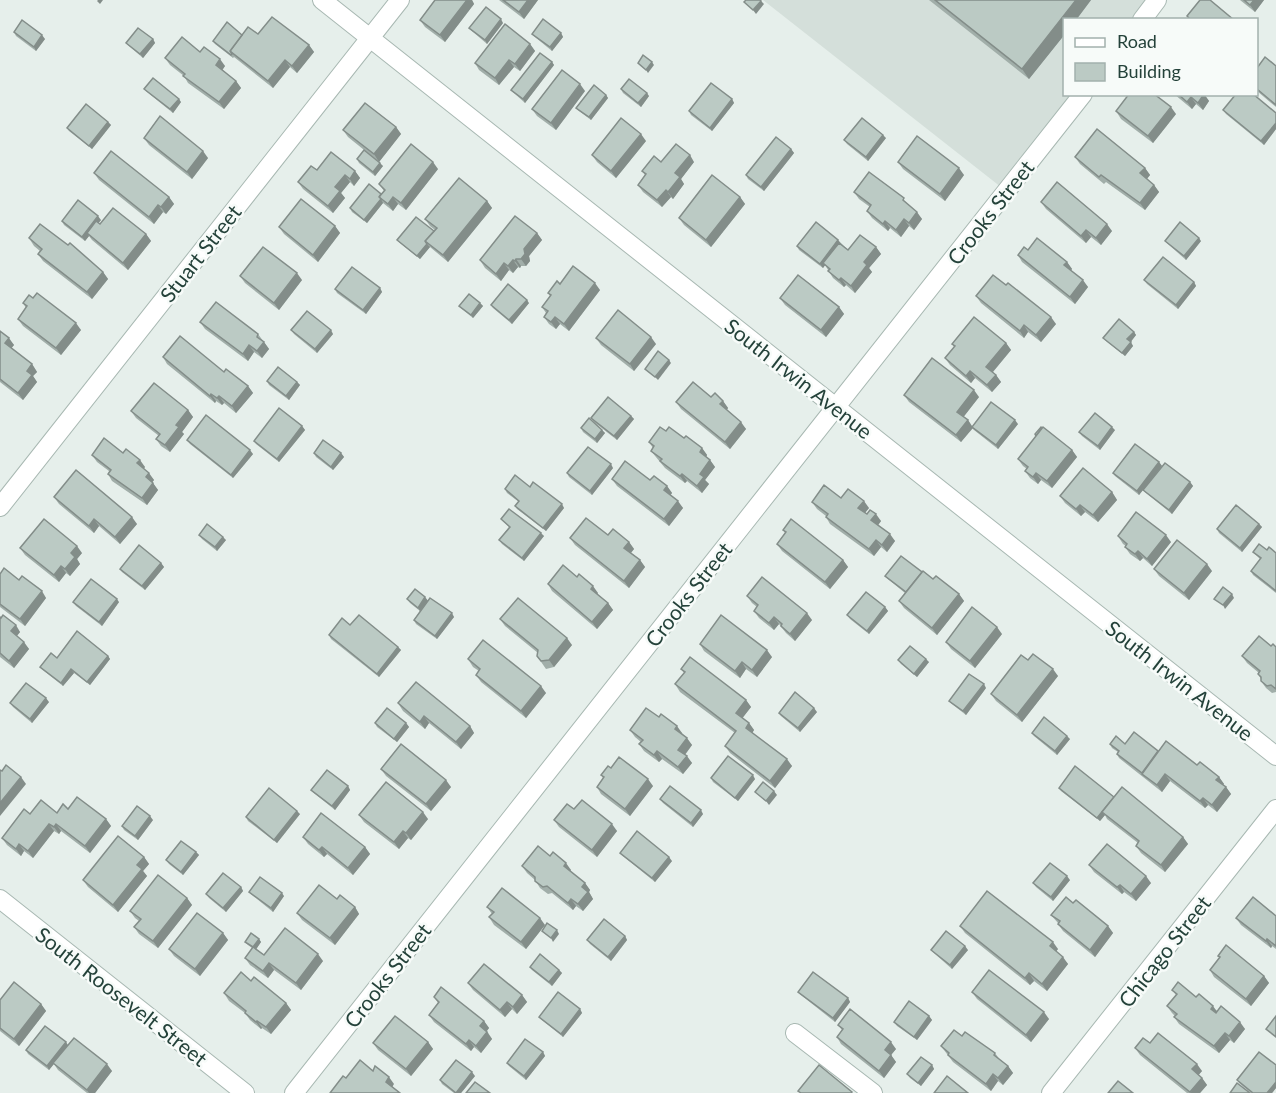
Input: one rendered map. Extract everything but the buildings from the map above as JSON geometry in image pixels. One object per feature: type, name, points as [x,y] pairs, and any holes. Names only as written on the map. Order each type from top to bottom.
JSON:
[{"type":"street","name":"South Irwin Avenue","points":[[322,0],[1276,756]]},
{"type":"street","name":"Stuart Street","points":[[0,507],[400,0]]},
{"type":"street","points":[[1144,18],[1157,0]]},
{"type":"street","name":"Crooks Street","points":[[294,1093],[1081,96]]},
{"type":"street","name":"Chicago Street","points":[[1051,1093],[1276,809]]},
{"type":"street","name":"South Roosevelt Street","points":[[0,899],[245,1093]]},
{"type":"street","points":[[795,1033],[873,1093]]},
{"type":"shaded area","points":[[763,0],[1157,0],[1143,18],[1063,18],[1063,96],[1082,96],[1006,191]]}]
